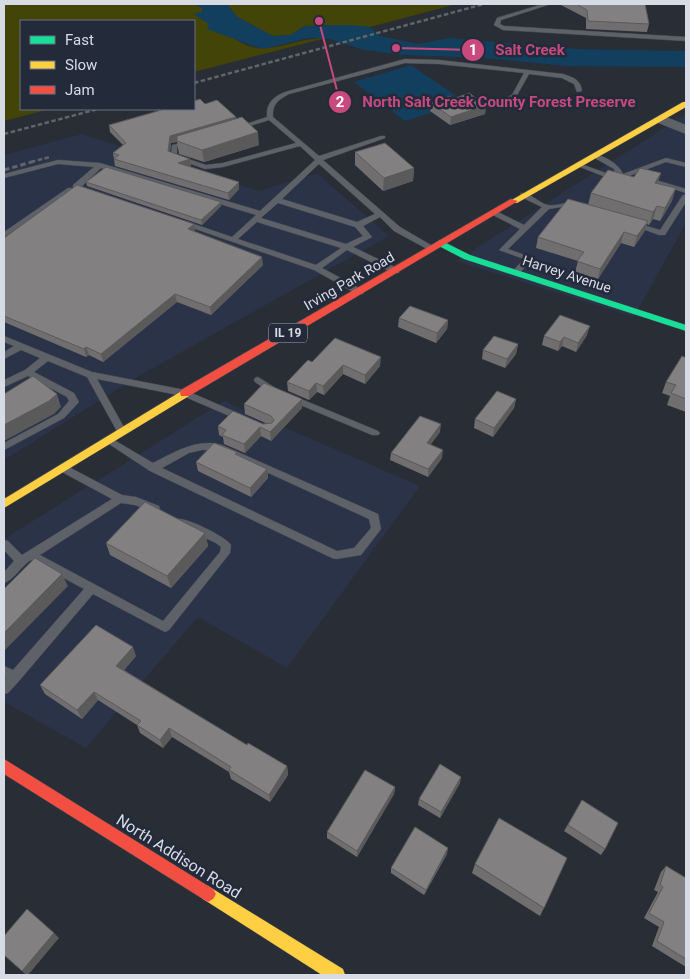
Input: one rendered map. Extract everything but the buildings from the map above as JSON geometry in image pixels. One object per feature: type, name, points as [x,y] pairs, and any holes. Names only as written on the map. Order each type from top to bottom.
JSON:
[{"type":"main road","name":"Irving Park Road","points":[[4,504],[185,393],[524,195],[686,104]]},
{"type":"main road","name":"Harvey Avenue","points":[[436,246],[467,258],[686,328]]},
{"type":"main road","name":"North Addison Road","points":[[4,766],[337,975]]},
{"type":"street","points":[[660,119],[686,130]]},
{"type":"lane","points":[[548,4],[500,19],[497,25],[503,28],[686,38]]},
{"type":"lane","points":[[436,246],[397,229],[270,118],[269,108],[271,103],[287,93],[394,63],[417,60],[528,71],[571,78],[579,85],[579,91]]},
{"type":"lane","points":[[492,106],[514,96],[528,71]]},
{"type":"lane","points":[[226,131],[270,118]]},
{"type":"lane","points":[[233,240],[318,159],[383,137]]},
{"type":"lane","points":[[200,139],[174,146],[173,156],[205,167],[223,165],[301,144]]},
{"type":"lane","points":[[595,156],[617,168],[625,176]]},
{"type":"lane","points":[[625,176],[666,160],[686,166]]},
{"type":"lane","points":[[4,176],[58,162],[100,165],[347,247],[396,271]]},
{"type":"lane","points":[[4,235],[76,187],[100,165]]},
{"type":"lane","points":[[578,165],[605,176],[625,176],[686,191]]},
{"type":"lane","points":[[76,187],[85,190]]},
{"type":"lane","points":[[524,195],[547,207]]},
{"type":"lane","points":[[277,200],[358,225],[368,237],[347,247],[317,268]]},
{"type":"lane","points":[[624,222],[662,233],[685,201]]},
{"type":"lane","points":[[515,273],[529,258],[503,250],[547,207],[566,204],[586,210]]},
{"type":"lane","points":[[493,213],[525,228]]},
{"type":"lane","points":[[358,225],[381,214]]},
{"type":"lane","points":[[176,221],[317,268],[360,292]]},
{"type":"lane","points":[[4,340],[90,375],[185,393],[252,422]]},
{"type":"lane","points":[[4,356],[21,346]]},
{"type":"lane","points":[[4,384],[28,372],[47,357]]},
{"type":"lane","points":[[4,447],[61,416],[74,402],[70,395],[28,372]]},
{"type":"lane","points":[[90,375],[121,432]]},
{"type":"lane","points":[[258,380],[274,390],[375,433]]},
{"type":"lane","points":[[109,439],[153,468],[336,555],[357,552],[376,529],[374,517],[219,447],[202,446],[186,450],[153,468]]},
{"type":"lane","points":[[4,544],[26,558],[165,627],[225,553],[226,545],[220,540],[136,500],[120,499],[62,467]]},
{"type":"lane","points":[[4,578],[26,558],[120,499]]},
{"type":"lane","points":[[4,689],[9,674],[91,589]]},
{"type":"shaded area","points":[[4,4],[194,4],[202,8],[203,12],[233,38],[250,46],[269,48],[304,40],[326,38],[195,72],[195,20],[20,20],[20,110],[46,110],[4,121]]},
{"type":"shaded area","points":[[194,4],[227,4],[237,17],[273,36],[290,35],[305,26],[349,25],[370,27],[380,36],[418,44],[449,38],[578,49],[686,51],[686,67],[568,66],[486,58],[404,55],[364,50],[326,38],[308,38],[268,48],[259,48],[207,29],[209,24],[195,15],[196,13],[203,12],[202,8]]},
{"type":"shaded area","points":[[227,4],[457,4],[370,27],[349,25],[305,26],[290,35],[273,36],[237,17]]},
{"type":"shaded area","points":[[411,65],[485,114],[450,125],[432,112],[405,121],[354,82]]},
{"type":"shaded area","points":[[686,114],[686,223],[634,317],[456,261]]},
{"type":"shaded area","points":[[82,134],[259,191],[317,173],[389,236],[139,376],[4,460],[4,155]]},
{"type":"shaded area","points":[[224,401],[420,486],[287,668],[198,617],[86,748],[4,702],[4,539]]},
{"type":"railway","points":[[195,83],[484,4]]},
{"type":"railway","points":[[4,134],[94,110]]},
{"type":"railway","points":[[31,162],[50,157]]},
{"type":"railway","points":[[4,170],[35,161]]},
{"type":"traffic: fast","points":[[440,243],[467,257],[686,328]]},
{"type":"traffic: slow","points":[[514,201],[686,104]]},
{"type":"traffic: slow","points":[[4,504],[185,393]]},
{"type":"traffic: slow","points":[[208,894],[337,975]]},
{"type":"traffic: jam","points":[[185,393],[514,201]]},
{"type":"traffic: jam","points":[[4,766],[208,894]]},
{"type":"place","name":"North Salt Creek County Forest Preserve","points":[[319,21]]},
{"type":"place","name":"Salt Creek","points":[[396,48]]}]
